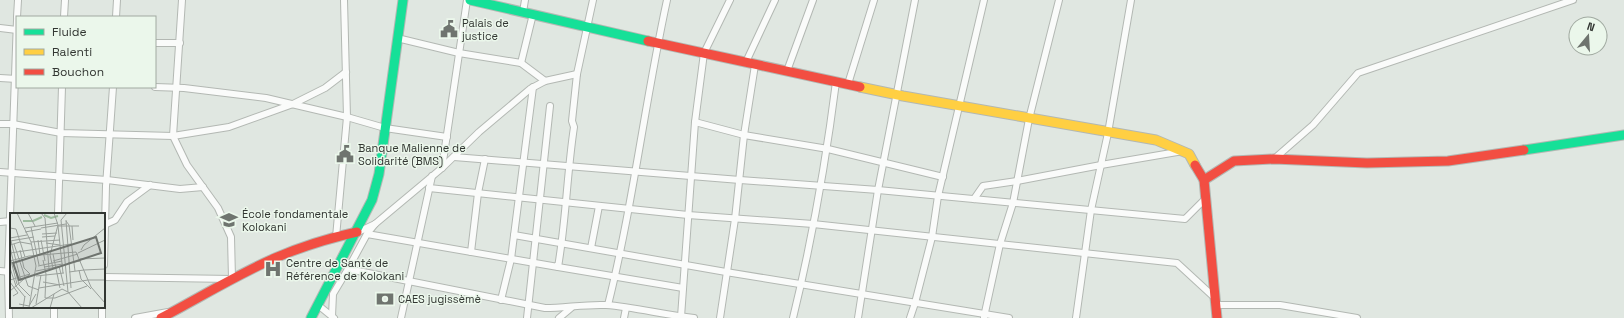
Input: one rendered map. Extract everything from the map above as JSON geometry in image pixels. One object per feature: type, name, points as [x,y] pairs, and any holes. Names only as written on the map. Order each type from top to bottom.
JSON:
[{"type":"main road","points":[[311,318],[357,232],[372,200],[379,174],[403,0]]},
{"type":"main road","points":[[470,0],[896,95],[1108,133],[1156,140],[1189,154],[1204,180],[1217,318]]},
{"type":"main road","points":[[1204,180],[1234,161],[1274,159],[1367,163],[1448,162],[1624,135]]},
{"type":"main road","points":[[161,318],[232,279],[275,258],[336,236],[357,232]]},
{"type":"street","points":[[17,16],[18,0]]},
{"type":"street","points":[[64,16],[65,0]]},
{"type":"street","points":[[116,0],[116,16]]},
{"type":"street","points":[[105,277],[232,279],[231,237],[218,208],[187,165],[173,136],[182,0]]},
{"type":"street","points":[[336,236],[347,117],[344,0]]},
{"type":"street","points":[[442,168],[467,0]]},
{"type":"street","points":[[523,12],[525,0]]},
{"type":"street","points":[[558,267],[562,244],[568,167],[574,127],[572,121],[577,74],[593,0]]},
{"type":"street","points":[[608,305],[629,209],[658,42],[667,0]]},
{"type":"street","points":[[681,317],[690,175],[704,53],[730,0]]},
{"type":"street","points":[[720,318],[740,180],[750,63],[775,0]]},
{"type":"street","points":[[787,71],[813,0]]},
{"type":"street","points":[[848,84],[874,0]]},
{"type":"street","points":[[858,318],[878,190],[915,0]]},
{"type":"street","points":[[910,318],[932,236],[938,196],[984,0]]},
{"type":"street","points":[[984,316],[1000,244],[1017,182],[1029,119],[1059,0]]},
{"type":"street","points":[[1076,318],[1092,210],[1108,133],[1131,0]]},
{"type":"street","points":[[1274,159],[1313,125],[1358,73],[1573,0]]},
{"type":"street","points":[[521,63],[533,14]]},
{"type":"street","points":[[0,28],[16,30]]},
{"type":"street","points":[[397,38],[459,53],[521,63],[544,81]]},
{"type":"street","points":[[156,43],[180,43]]},
{"type":"street","points":[[0,124],[13,124],[61,133],[173,136],[229,127],[293,104],[325,88],[346,72]]},
{"type":"street","points":[[333,317],[333,294],[367,234],[375,224],[442,168],[479,132],[533,87],[544,81],[577,74]]},
{"type":"street","points":[[0,78],[16,78],[10,213]]},
{"type":"street","points":[[793,318],[828,149],[836,82]]},
{"type":"street","points":[[156,87],[177,87],[266,98],[347,117],[385,128],[447,136]]},
{"type":"street","points":[[501,300],[511,259],[533,87]]},
{"type":"street","points":[[58,213],[62,88]]},
{"type":"street","points":[[113,88],[105,225],[115,220],[127,202],[150,185]]},
{"type":"street","points":[[527,318],[534,239],[550,106]]},
{"type":"street","points":[[695,122],[744,135],[828,149],[943,176]]},
{"type":"street","points":[[974,199],[984,186],[1017,182],[1101,164],[1183,152]]},
{"type":"street","points":[[454,156],[543,165],[878,190],[1185,219],[1206,198]]},
{"type":"street","points":[[471,252],[478,193],[485,159]]},
{"type":"street","points":[[0,172],[107,180],[180,189],[203,187]]},
{"type":"street","points":[[401,318],[432,176]]},
{"type":"street","points":[[429,188],[688,215],[813,224],[1177,263],[1215,302],[1280,305],[1357,318]]},
{"type":"street","points":[[591,248],[599,206]]},
{"type":"street","points":[[0,222],[10,221],[9,318]]},
{"type":"street","points":[[357,232],[375,224]]},
{"type":"street","points":[[367,234],[417,244],[683,288]]},
{"type":"street","points":[[514,235],[726,272],[915,302],[984,316],[1009,318]]},
{"type":"street","points":[[348,269],[545,308],[608,305],[668,316],[694,318]]},
{"type":"street","points":[[0,271],[10,272]]},
{"type":"street","points":[[318,305],[333,317]]},
{"type":"street","points":[[559,318],[572,307]]},
{"type":"street","points":[[624,318],[626,308]]},
{"type":"street","points":[[135,318],[176,310]]},
{"type":"traffic: fast","points":[[311,318],[372,200],[379,174],[403,0]]},
{"type":"traffic: fast","points":[[470,0],[648,41]]},
{"type":"traffic: fast","points":[[1524,150],[1624,135]]},
{"type":"traffic: slow","points":[[860,87],[903,96],[1156,140],[1189,154],[1195,165]]},
{"type":"traffic: jam","points":[[648,41],[860,87]]},
{"type":"traffic: jam","points":[[1204,180],[1234,161],[1274,159],[1367,163],[1448,161],[1524,150]]},
{"type":"traffic: jam","points":[[1195,165],[1204,180],[1217,318]]},
{"type":"traffic: jam","points":[[161,318],[232,279],[275,258],[315,243],[357,232]]},
{"type":"place","name":"Palais de justice","points":[[449,29]]},
{"type":"place","name":"Banque Malienne de Solidarité (BMS)","points":[[345,154]]},
{"type":"place","name":"École fondamentale Kolokani","points":[[229,220]]},
{"type":"place","name":"Centre de Santé de Référence de Kolokani","points":[[273,269]]},
{"type":"place","name":"CAES jugissèmè","points":[[385,299]]}]
